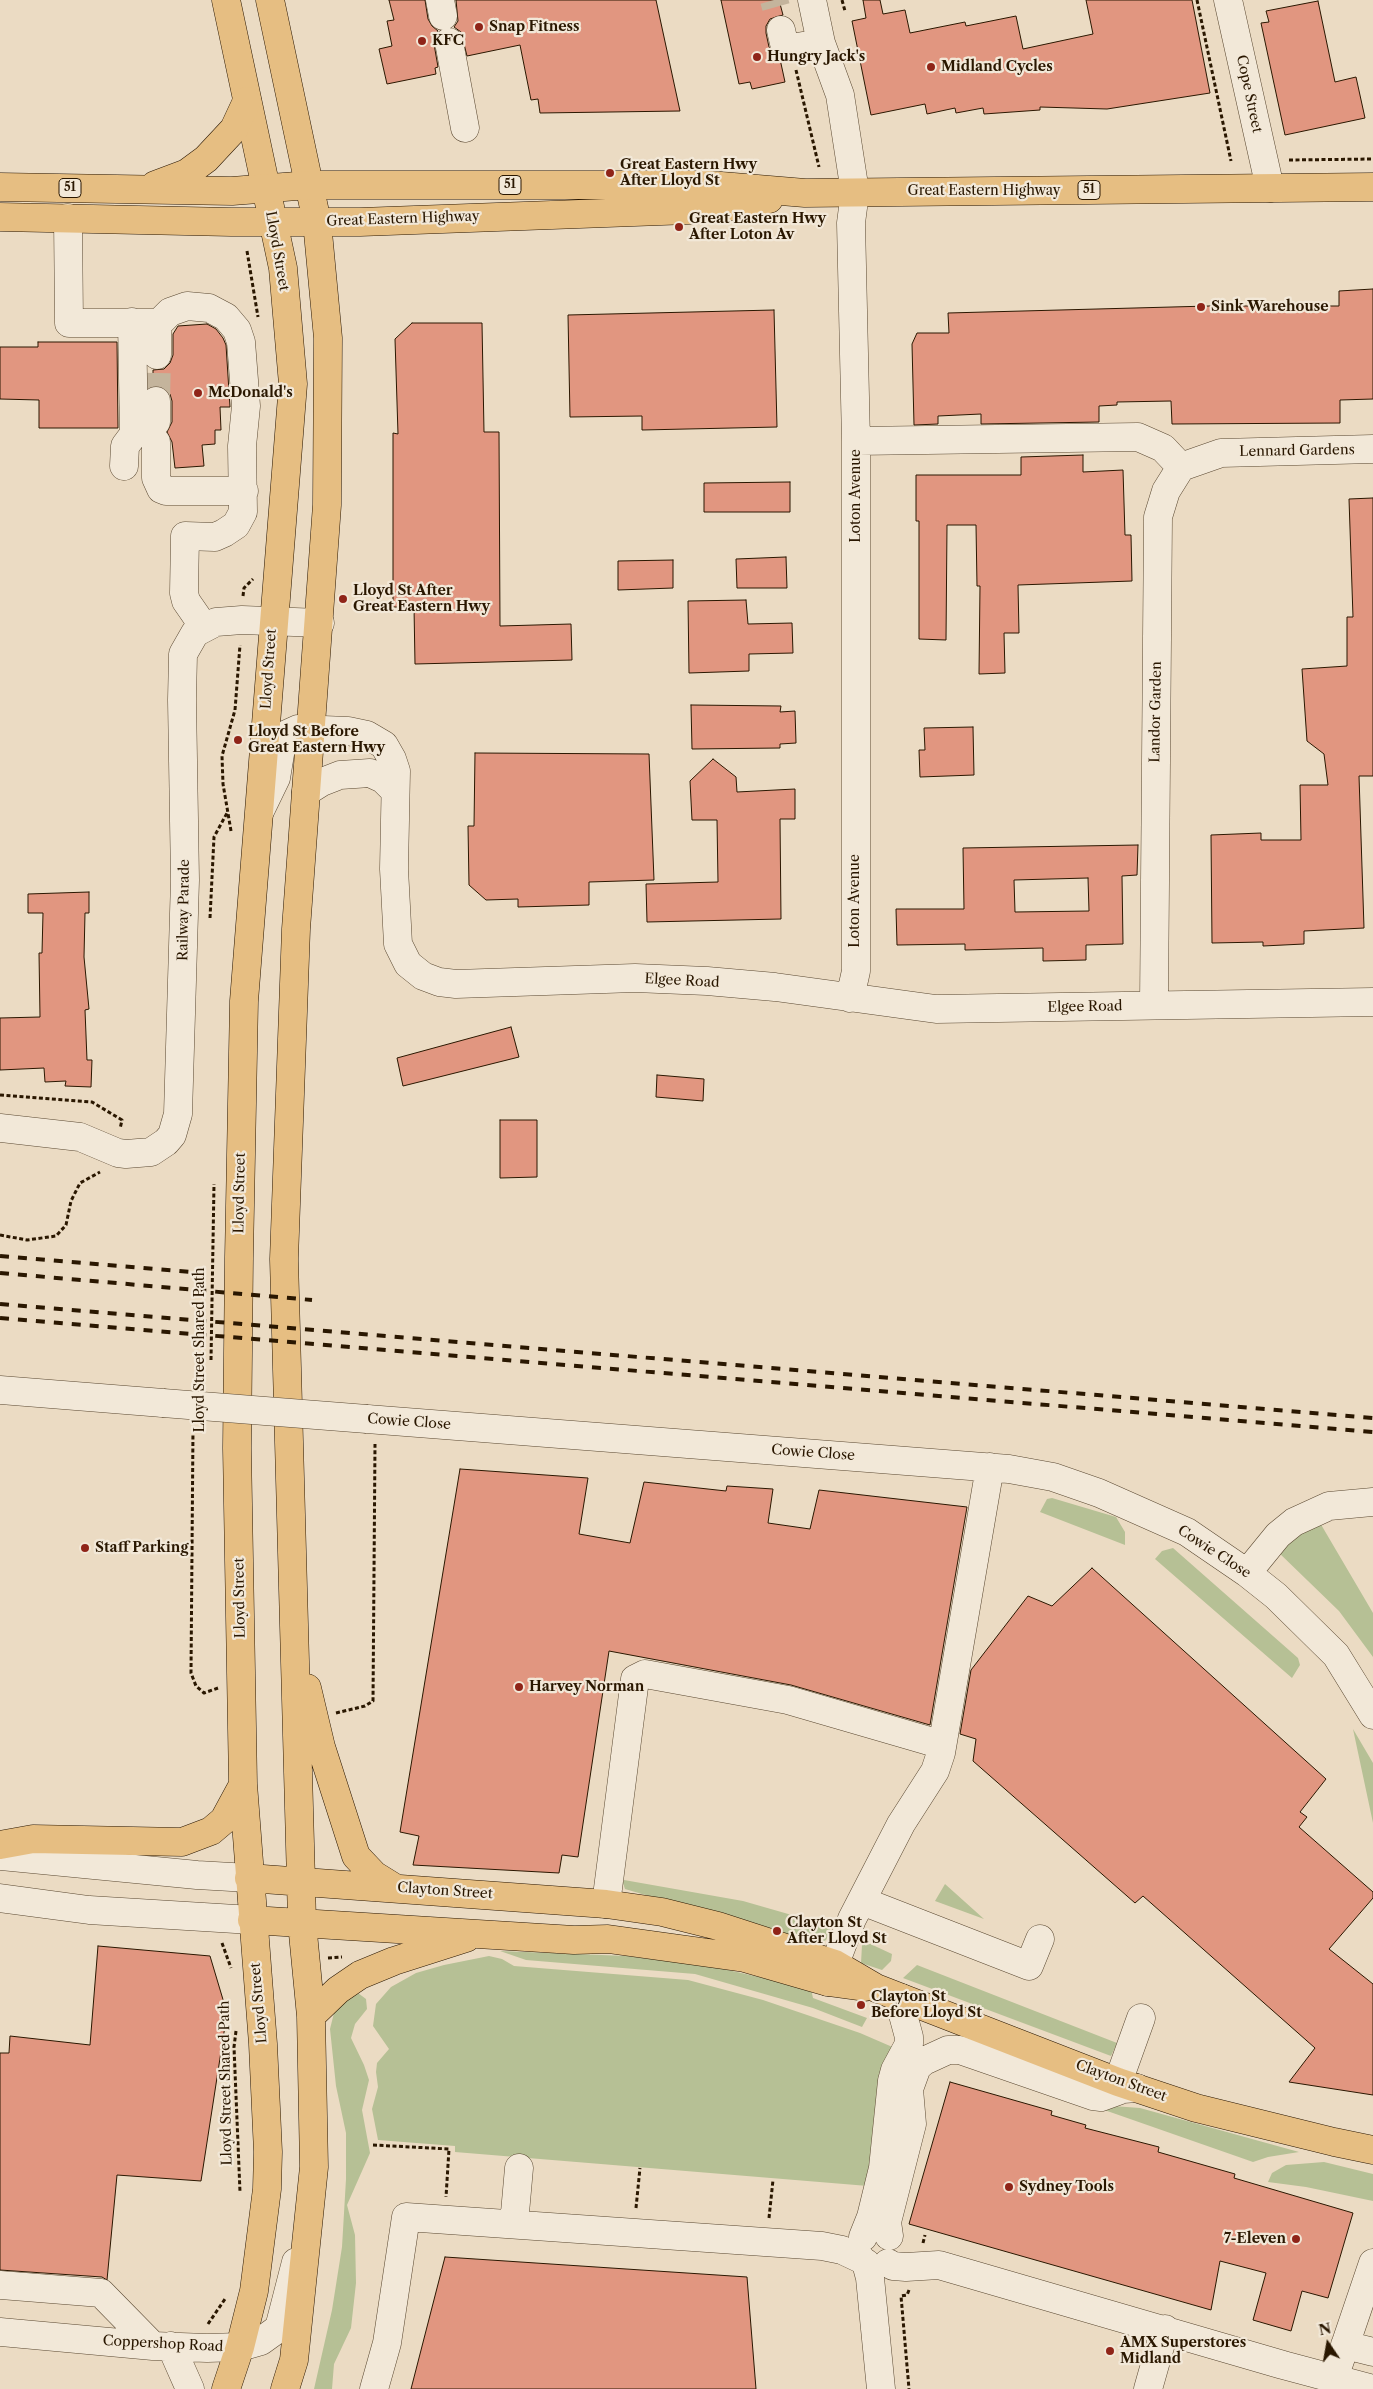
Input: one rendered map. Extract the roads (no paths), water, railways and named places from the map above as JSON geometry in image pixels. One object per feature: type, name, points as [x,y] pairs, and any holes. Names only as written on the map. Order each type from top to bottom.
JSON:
[{"type":"main road","name":"Lloyd Street","points":[[226,0],[283,268],[293,384],[244,1001],[239,1257],[237,1448],[243,1784],[263,2044],[268,2152],[267,2188],[254,2291],[240,2347],[226,2389]]},
{"type":"main road","points":[[270,0],[317,222],[328,338],[327,505],[320,623],[296,929],[284,1259],[302,1923],[311,2016],[314,2167],[294,2360],[286,2388]]},
{"type":"main road","points":[[140,190],[188,173],[206,159],[234,129],[248,102]]},
{"type":"main road","name":"Great Eastern Highway","points":[[0,187],[232,191],[310,185],[709,185],[805,193],[1373,187]]},
{"type":"main road","name":"Great Eastern Highway","points":[[0,217],[272,223],[317,222],[716,209],[805,193]]},
{"type":"main road","points":[[291,1572],[308,1696],[349,1841],[356,1856],[365,1867],[395,1888]]},
{"type":"main road","points":[[0,1844],[33,1839],[182,1842],[211,1831],[224,1820],[243,1784]]},
{"type":"main road","name":"Clayton Street","points":[[250,1878],[606,1904],[662,1912],[718,1926],[831,1973],[876,1988],[1127,2085],[1196,2108],[1373,2150]]},
{"type":"main road","name":"Clayton Street","points":[[252,1920],[574,1940],[608,1939],[746,1958],[831,1973]]},
{"type":"main road","points":[[311,2016],[338,1990],[360,1975],[394,1961],[484,1933]]},
{"type":"street","name":"Loton Avenue","points":[[812,0],[821,43],[840,95],[855,192],[851,224],[856,441],[856,971],[850,998]]},
{"type":"street","name":"Cope Street","points":[[1228,0],[1270,188]]},
{"type":"street","points":[[778,18],[786,47],[796,48],[821,43]]},
{"type":"street","points":[[449,42],[465,128]]},
{"type":"street","points":[[68,218],[69,323],[159,322]]},
{"type":"street","points":[[157,354],[157,328],[159,322],[178,308],[197,306],[218,311],[237,330],[241,342],[246,406],[242,446],[243,512],[236,525],[230,530],[215,536],[185,536],[184,593],[186,601],[204,627],[227,620],[320,623]]},
{"type":"street","points":[[124,466],[125,446],[134,434],[132,322]]},
{"type":"street","points":[[156,422],[156,476],[243,484]]},
{"type":"street","points":[[856,441],[1138,437],[1163,448],[1181,467]]},
{"type":"street","name":"Lennard Gardens","points":[[1181,467],[1220,453],[1373,449]]},
{"type":"street","name":"Landor Garden","points":[[1154,1006],[1158,517],[1166,491],[1181,467]]},
{"type":"street","name":"Railway Parade","points":[[0,1128],[80,1137],[110,1161],[151,1152],[166,1142],[172,1135],[178,1114],[185,880],[183,654],[195,633],[204,627]]},
{"type":"street","name":"Elgee Road","points":[[258,816],[276,778],[282,742],[287,734],[298,729],[348,731],[367,735],[384,745],[396,771],[394,869],[398,944],[408,964],[423,976],[439,982],[456,984],[636,978],[707,981],[936,1009],[1373,1002]]},
{"type":"street","points":[[306,792],[322,782],[340,775],[370,773],[383,779],[395,791]]},
{"type":"street","name":"Cowie Close","points":[[0,1390],[163,1403],[371,1427],[990,1467],[1053,1477],[1108,1496],[1187,1532],[1247,1573],[1276,1596],[1336,1655],[1373,1715]]},
{"type":"street","points":[[831,1973],[852,1919],[901,1824],[935,1771],[941,1753],[990,1467]]},
{"type":"street","points":[[1247,1573],[1278,1534],[1294,1522],[1329,1506],[1373,1502]]},
{"type":"street","points":[[606,1904],[635,1679],[645,1674],[788,1700],[936,1743],[941,1753]]},
{"type":"street","name":"Clayton Street","points":[[0,1856],[207,1876],[250,1878]]},
{"type":"street","name":"Clayton Street","points":[[0,1898],[89,1910],[252,1920]]},
{"type":"street","points":[[862,1901],[1029,1966],[1040,1939]]},
{"type":"street","points":[[896,2389],[871,2217],[883,2168],[892,2081],[895,2070],[909,2044],[908,2027],[902,2011],[901,1998]]},
{"type":"street","points":[[880,2389],[870,2278],[875,2250],[887,2222],[912,2124],[909,2089],[917,2068],[924,2060],[948,2050],[960,2050],[1086,2095],[1101,2096],[1123,2089],[1127,2085],[1141,2018]]},
{"type":"street","points":[[514,2224],[519,2168]]},
{"type":"street","name":"Coppershop Road","points":[[0,2332],[206,2348],[240,2347],[261,2341],[279,2328],[312,2200]]},
{"type":"street","points":[[374,2389],[387,2343],[406,2217],[822,2246],[842,2250],[875,2250],[893,2266],[917,2268],[939,2264],[1373,2389]]},
{"type":"street","points":[[1334,2378],[1373,2263]]},
{"type":"street","points":[[0,2285],[100,2293],[162,2346],[190,2389]]},
{"type":"street","points":[[1148,2389],[1165,2329]]},
{"type":"street","points":[[1345,2345],[1373,2352]]},
{"type":"tunnel","points":[[774,0],[776,7]]},
{"type":"tunnel","points":[[156,401],[157,355]]},
{"type":"railway","points":[[0,1256],[192,1272]]},
{"type":"railway","points":[[0,1273],[312,1300]]},
{"type":"railway","points":[[0,1304],[1373,1418]]},
{"type":"railway","points":[[0,1318],[1373,1432]]},
{"type":"place","name":"Snap Fitness","points":[[479,27]]},
{"type":"place","name":"KFC","points":[[422,41]]},
{"type":"place","name":"Hungry Jack's","points":[[757,57]]},
{"type":"place","name":"Midland Cycles","points":[[931,67]]},
{"type":"place","name":"Great Eastern Hwy After Lloyd St","points":[[610,173]]},
{"type":"place","name":"Great Eastern Hwy After Loton Av","points":[[679,227]]},
{"type":"place","name":"Sink Warehouse","points":[[1201,307]]},
{"type":"place","name":"McDonald's","points":[[198,393]]},
{"type":"place","name":"Lloyd St After Great Eastern Hwy","points":[[343,599]]},
{"type":"place","name":"Lloyd St Before Great Eastern Hwy","points":[[238,740]]},
{"type":"place","name":"Staff Parking","points":[[85,1548]]},
{"type":"place","name":"Harvey Norman","points":[[519,1687]]},
{"type":"place","name":"Clayton St After Lloyd St","points":[[777,1931]]},
{"type":"place","name":"Clayton St Before Lloyd St","points":[[861,2005]]},
{"type":"place","name":"Sydney Tools","points":[[1009,2187]]},
{"type":"place","name":"7-Eleven","points":[[1296,2239]]},
{"type":"place","name":"AMX Superstores Midland","points":[[1110,2351]]}]
